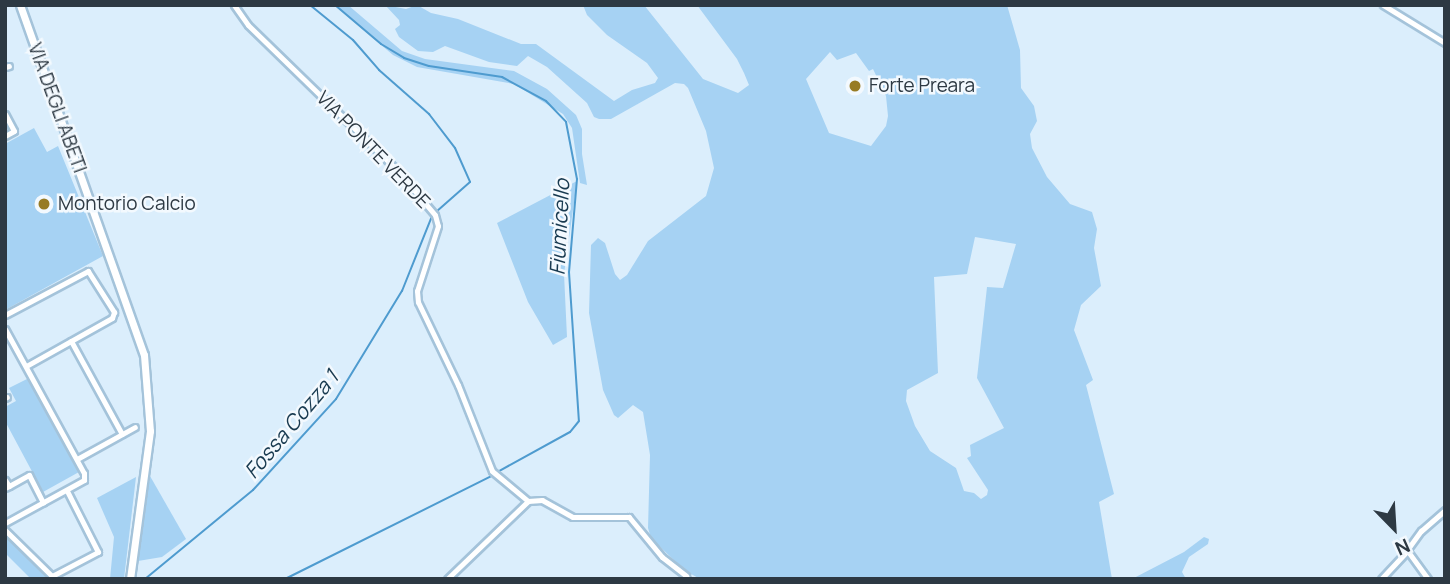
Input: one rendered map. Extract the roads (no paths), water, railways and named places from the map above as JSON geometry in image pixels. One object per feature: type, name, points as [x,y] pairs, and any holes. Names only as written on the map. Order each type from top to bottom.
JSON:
[{"type":"street","name":"VIA DEGLI ABETI","points":[[20,5],[123,288],[144,355],[150,431],[130,579]]},
{"type":"street","name":"VIA PONTE VERDE","points":[[234,5],[248,25],[398,171],[435,215],[438,226],[417,291],[418,302],[457,385],[492,471],[528,501],[542,500],[577,518],[629,517],[662,557],[686,576]]},
{"type":"street","points":[[1383,5],[1445,43]]},
{"type":"street","points":[[5,114],[14,131],[5,136]]},
{"type":"street","points":[[5,316],[84,271],[91,272],[115,316],[26,366]]},
{"type":"street","points":[[5,328],[77,459],[84,480],[5,523]]},
{"type":"street","points":[[71,341],[122,434]]},
{"type":"street","points":[[77,459],[135,427]]},
{"type":"street","points":[[6,485],[29,475],[43,503]]},
{"type":"street","points":[[5,530],[52,576],[98,552],[98,547],[67,491]]},
{"type":"street","points":[[447,579],[528,501]]},
{"type":"street","points":[[1381,579],[1421,531],[1445,510]]},
{"type":"street","points":[[1407,550],[1427,579]]},
{"type":"waterway","name":"Fossa Cozza 1","points":[[310,5],[353,40],[379,70],[429,114],[455,148],[470,182],[436,212]]},
{"type":"waterway","name":"Fiumicello","points":[[335,5],[381,44],[404,58],[429,66],[502,77],[546,101],[566,122],[577,179],[569,272],[579,421],[570,432],[499,471]]},
{"type":"waterway","name":"Fossa Cozza 1","points":[[145,579],[253,490],[336,399],[402,291],[432,216]]},
{"type":"waterway","name":"Fiumicello","points":[[285,579],[492,476]]},
{"type":"place","name":"Forte Preara","points":[[855,86]]},
{"type":"place","name":"Montorio Calcio","points":[[44,204]]}]
